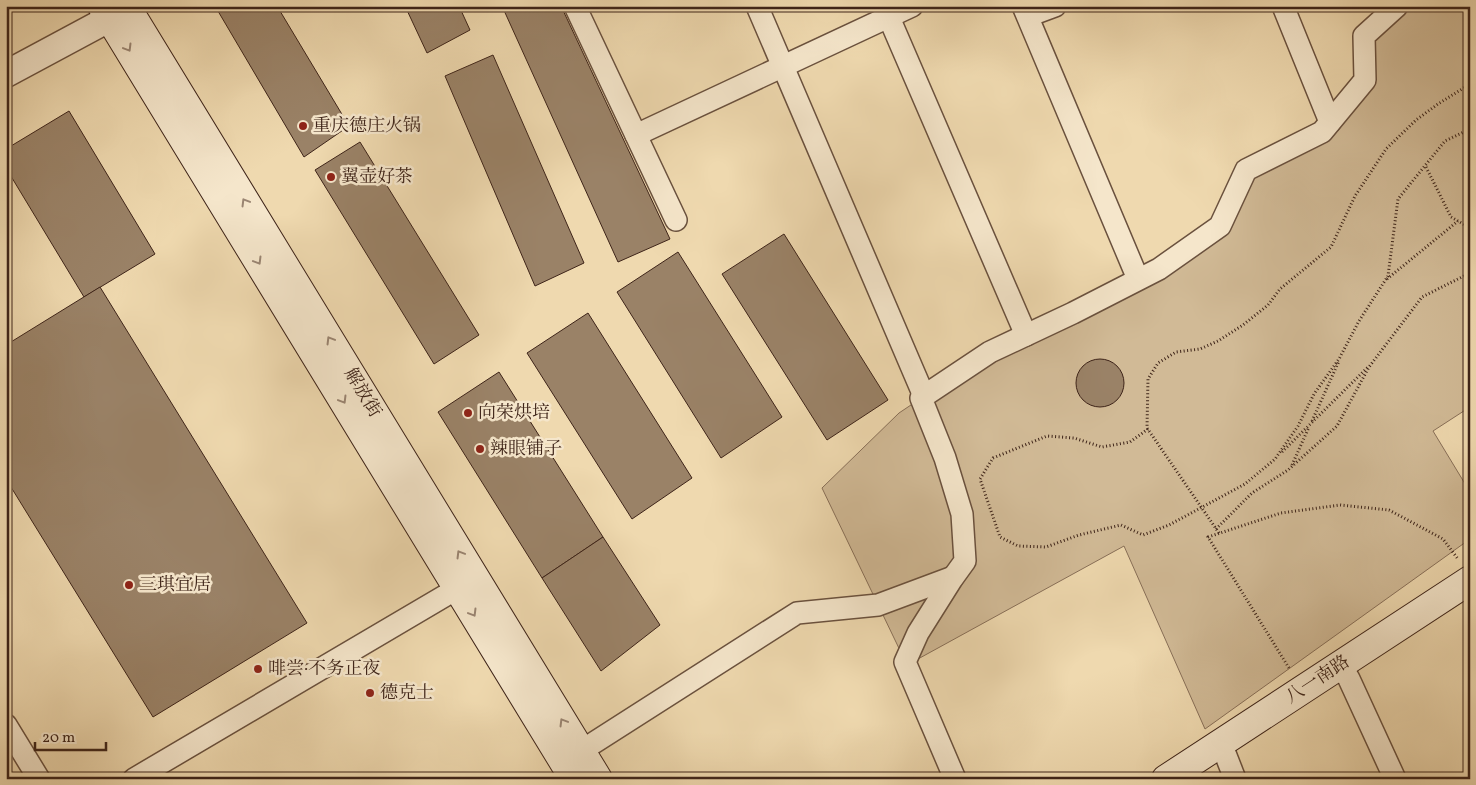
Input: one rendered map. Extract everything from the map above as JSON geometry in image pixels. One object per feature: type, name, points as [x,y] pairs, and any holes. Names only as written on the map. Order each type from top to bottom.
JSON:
[{"type":"main road","name":"解放街","points":[[120,9],[466,583],[598,779]]},
{"type":"main road","name":"八一南路","points":[[1196,779],[1228,760],[1345,672],[1464,571]]},
{"type":"main road","points":[[466,583],[574,779]]},
{"type":"main road","name":"八一南路","points":[[1166,779],[1228,760],[1303,690],[1345,672],[1470,601]]},
{"type":"street","points":[[575,6],[676,220]]},
{"type":"street","points":[[757,6],[924,396],[922,398],[945,458],[962,514],[965,561],[918,633],[905,662],[955,779]]},
{"type":"street","points":[[636,135],[783,67],[886,12],[912,6]]},
{"type":"street","points":[[1055,6],[1026,11],[1138,279]]},
{"type":"street","points":[[1283,6],[1330,122]]},
{"type":"street","points":[[924,396],[990,352],[1158,269],[1220,226],[1246,170],[1322,132],[1365,80],[1364,36],[1397,6]]},
{"type":"street","points":[[6,74],[120,9]]},
{"type":"street","points":[[886,12],[1026,335]]},
{"type":"street","points":[[581,752],[797,613],[878,605],[953,577]]},
{"type":"street","points":[[134,779],[466,583]]},
{"type":"street","points":[[1345,672],[1395,779]]},
{"type":"street","points":[[6,726],[39,779]]},
{"type":"path","points":[[1220,533],[1148,429],[1148,379],[1158,363],[1176,352],[1200,350],[1218,341],[1243,325],[1268,305],[1280,288],[1331,247],[1355,196],[1386,149],[1430,109],[1470,84]]},
{"type":"path","points":[[1276,458],[1298,426],[1314,394],[1339,359],[1359,321],[1388,276],[1398,199],[1426,167],[1445,141],[1470,129]]},
{"type":"path","points":[[1426,167],[1451,217],[1470,228]]},
{"type":"path","points":[[1384,282],[1458,221]]},
{"type":"path","points":[[1216,528],[1252,493],[1291,467],[1337,426],[1372,363],[1422,297],[1470,273]]},
{"type":"path","points":[[1291,467],[1347,344]]},
{"type":"path","points":[[1148,429],[1130,442],[1102,447],[1074,438],[1047,436],[993,458],[980,479],[1000,538],[1018,546],[1046,547],[1079,535],[1121,525],[1143,534],[1169,525],[1246,484],[1276,458],[1372,363]]},
{"type":"path","points":[[1303,690],[1208,537],[1281,513],[1340,505],[1389,510],[1443,540],[1464,571]]},
{"type":"shaded area","points":[[1398,6],[1470,6],[1470,407],[1433,431],[1470,492],[1470,539],[1205,729],[1124,546],[907,665],[822,488],[899,413],[990,352],[1227,220],[1246,170],[1321,133],[1365,81],[1364,36]]},
{"type":"building","points":[[215,6],[277,6],[349,126],[304,157]]},
{"type":"building","points":[[405,6],[459,6],[470,30],[427,53]]},
{"type":"building","points":[[502,6],[561,6],[670,239],[618,262]]},
{"type":"building","points":[[493,55],[584,263],[535,286],[445,76]]},
{"type":"building","points":[[69,111],[155,254],[84,297],[6,168],[6,149]]},
{"type":"building","points":[[360,142],[479,335],[434,364],[315,170]]},
{"type":"building","points":[[784,234],[888,400],[827,440],[722,274]]},
{"type":"building","points":[[678,252],[782,417],[721,458],[617,292]]},
{"type":"building","points":[[100,287],[307,623],[153,717],[6,479],[6,345]]},
{"type":"building","points":[[588,313],[692,478],[632,519],[527,353]]},
{"type":"building","points":[[1095,359],[1105,359],[1114,363],[1120,369],[1123,374],[1123,392],[1114,403],[1105,407],[1095,407],[1086,403],[1080,397],[1076,388],[1076,378],[1080,369],[1086,363]]},
{"type":"building","points":[[499,372],[603,537],[542,578],[438,412]]},
{"type":"building","points":[[603,537],[660,625],[601,671],[542,578]]},
{"type":"place","name":"重庆德庄火锅","points":[[303,126]]},
{"type":"place","name":"翼壶好茶","points":[[331,177]]},
{"type":"place","name":"向荣烘培","points":[[468,413]]},
{"type":"place","name":"辣眼铺子","points":[[480,449]]},
{"type":"place","name":"三琪宜居","points":[[129,585]]},
{"type":"place","name":"啡尝·不务正夜","points":[[258,669]]},
{"type":"place","name":"德克士","points":[[370,693]]}]
